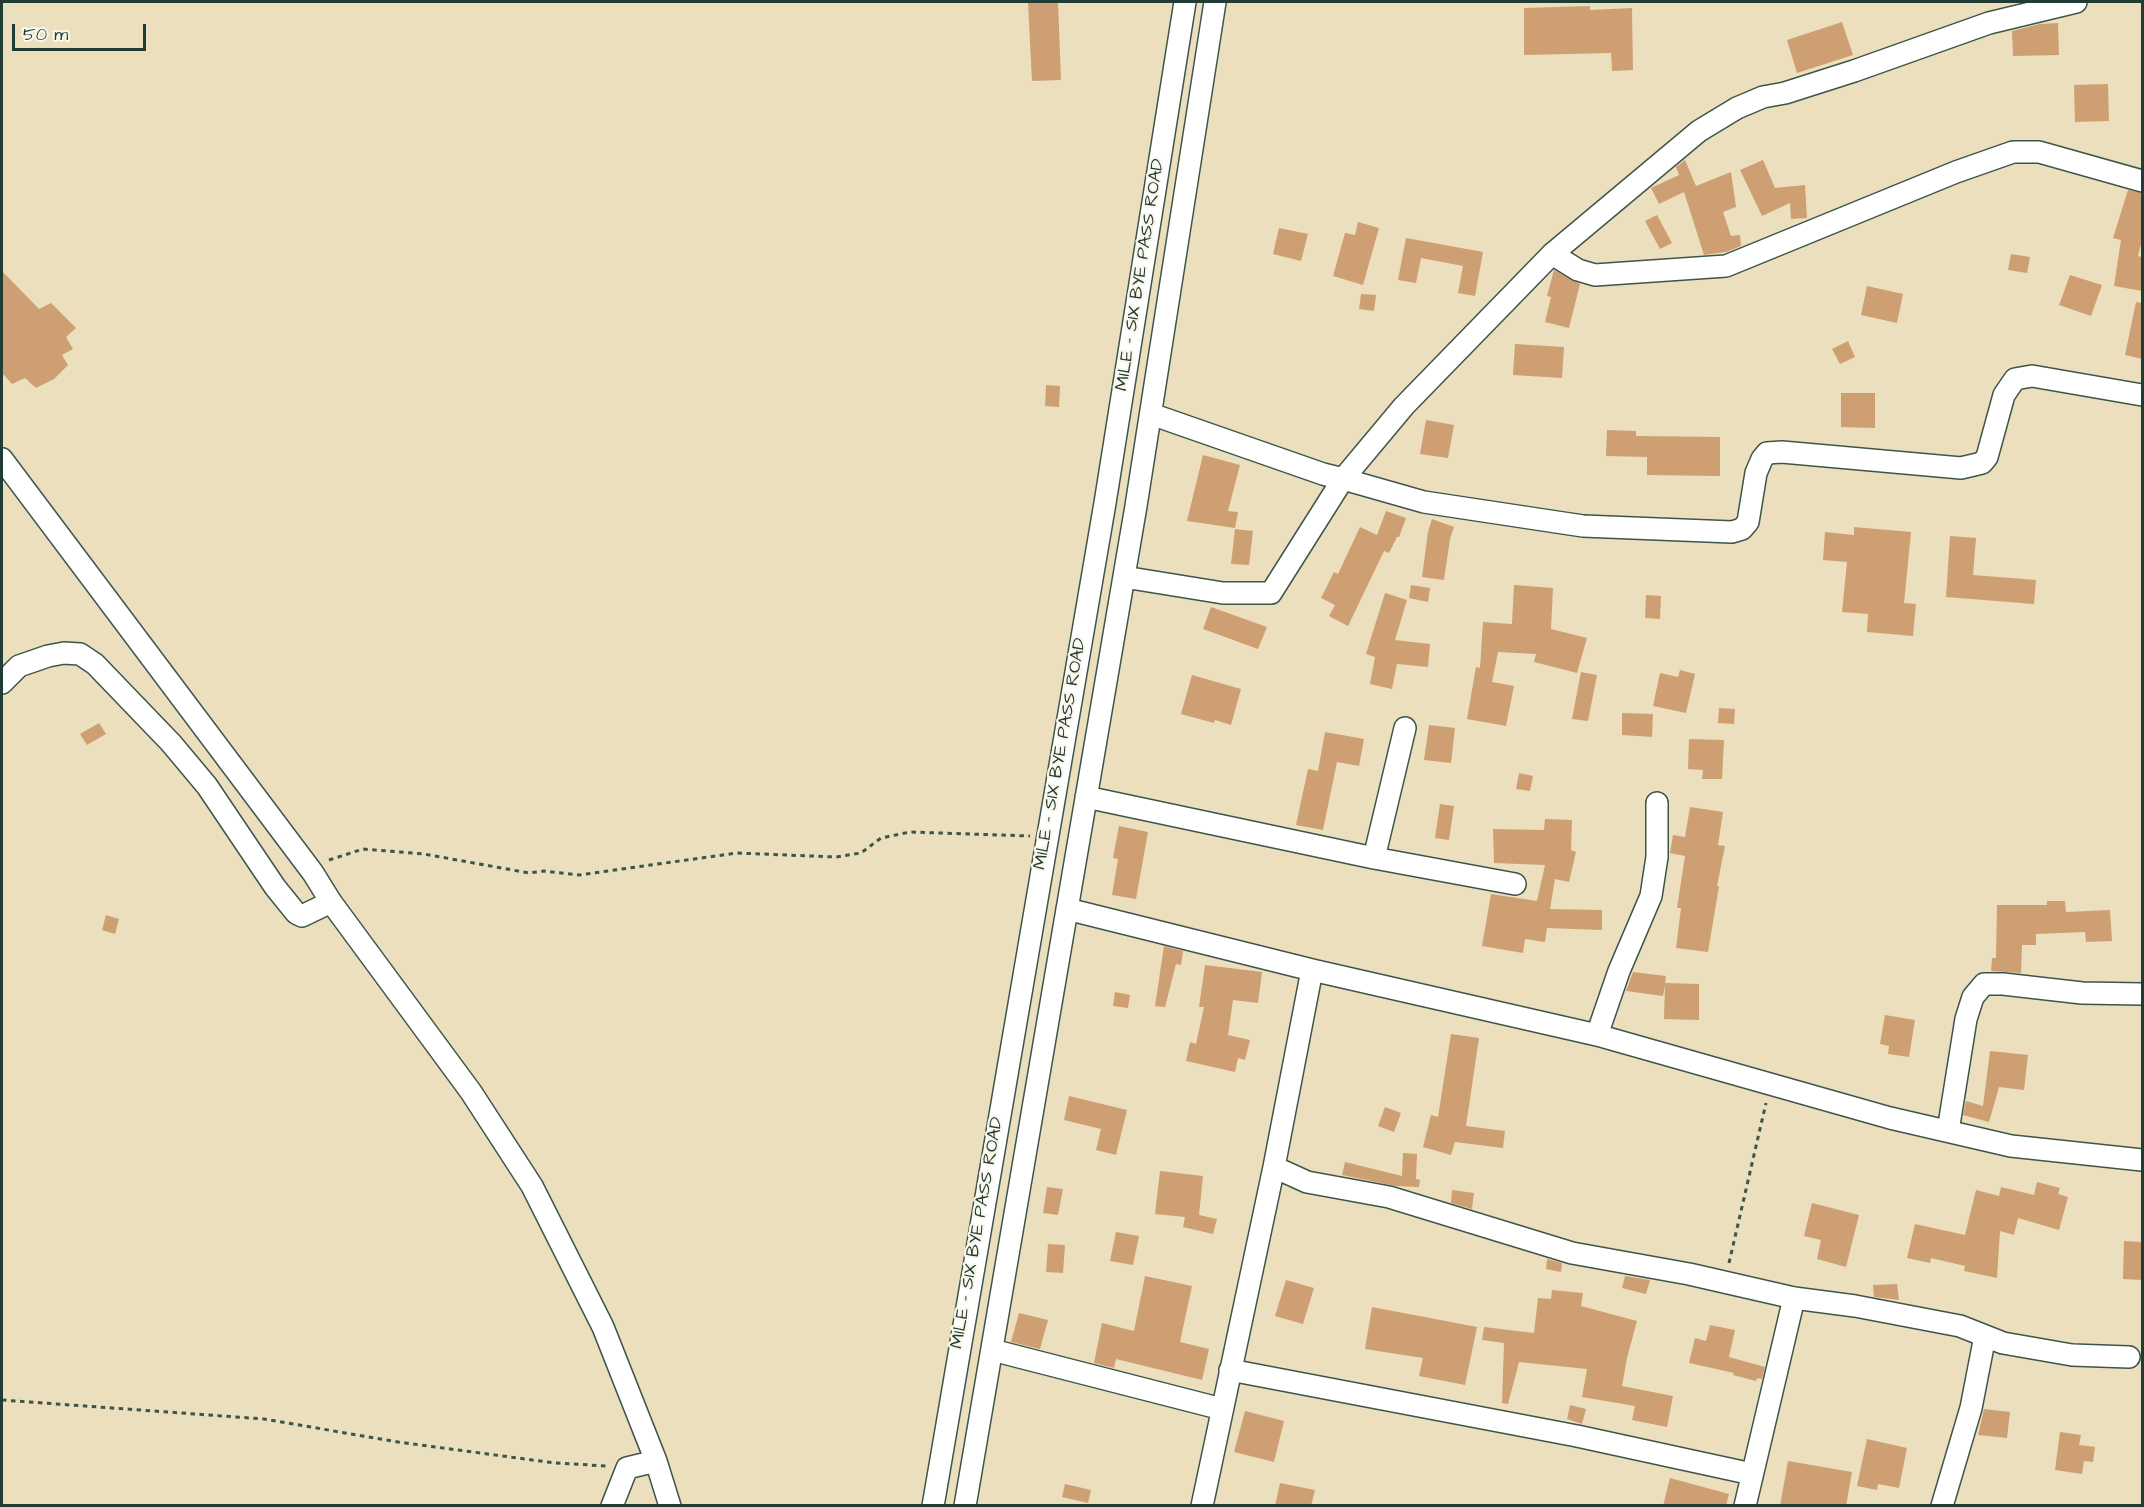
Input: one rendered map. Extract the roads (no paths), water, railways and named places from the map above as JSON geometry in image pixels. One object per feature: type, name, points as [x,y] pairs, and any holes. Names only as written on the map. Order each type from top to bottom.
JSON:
[{"type":"street","name":"MILE - SIX BYE PASS ROAD","points":[[933,1506],[1105,503],[1185,2]]},
{"type":"street","points":[[965,1506],[1136,506],[1215,2]]},
{"type":"street","points":[[1124,577],[1222,592],[1271,593],[1343,479],[1404,406],[1552,255],[1699,131],[1737,108],[1763,97],[1785,93],[1989,23],[2076,2]]},
{"type":"street","points":[[1552,255],[1578,270],[1595,275],[1726,266],[1956,172],[2013,152],[2039,152],[2142,181]]},
{"type":"street","points":[[1151,414],[1323,474],[1424,502],[1583,526],[1732,532],[1743,529],[1748,522],[1756,473],[1767,453],[1782,452],[1961,468],[1982,463],[1988,457],[2004,395],[2015,379],[2032,376],[2142,395]]},
{"type":"street","points":[[2,459],[313,873],[331,902],[471,1092],[532,1186],[603,1327],[656,1461],[670,1506]]},
{"type":"street","points":[[1105,503],[1136,506]]},
{"type":"street","points":[[2,683],[19,666],[48,656],[64,653],[80,654],[95,664],[171,743],[207,786],[296,914],[302,916],[331,902]]},
{"type":"street","points":[[1374,858],[1405,728]]},
{"type":"street","points":[[1086,797],[1374,858],[1515,884]]},
{"type":"street","points":[[1597,1035],[1619,970],[1651,896],[1657,857],[1657,803]]},
{"type":"street","points":[[1067,909],[1312,970],[1597,1035],[1890,1118],[2011,1146],[2142,1160]]},
{"type":"street","points":[[1202,1506],[1274,1167],[1312,970]]},
{"type":"street","points":[[1948,1131],[1966,1019],[1973,997],[1984,984],[2082,993],[2142,994]]},
{"type":"street","points":[[1274,1167],[1307,1182],[1389,1197],[1572,1253],[1794,1298],[1854,1306],[1960,1326],[2003,1343],[2072,1355],[2129,1357]]},
{"type":"street","points":[[1745,1506],[1794,1298]]},
{"type":"street","points":[[1942,1506],[1971,1408],[1985,1336]]},
{"type":"street","points":[[992,1350],[1222,1409]]},
{"type":"street","points":[[1230,1370],[1577,1436],[1752,1474]]},
{"type":"street","points":[[612,1506],[627,1468],[656,1461]]}]
